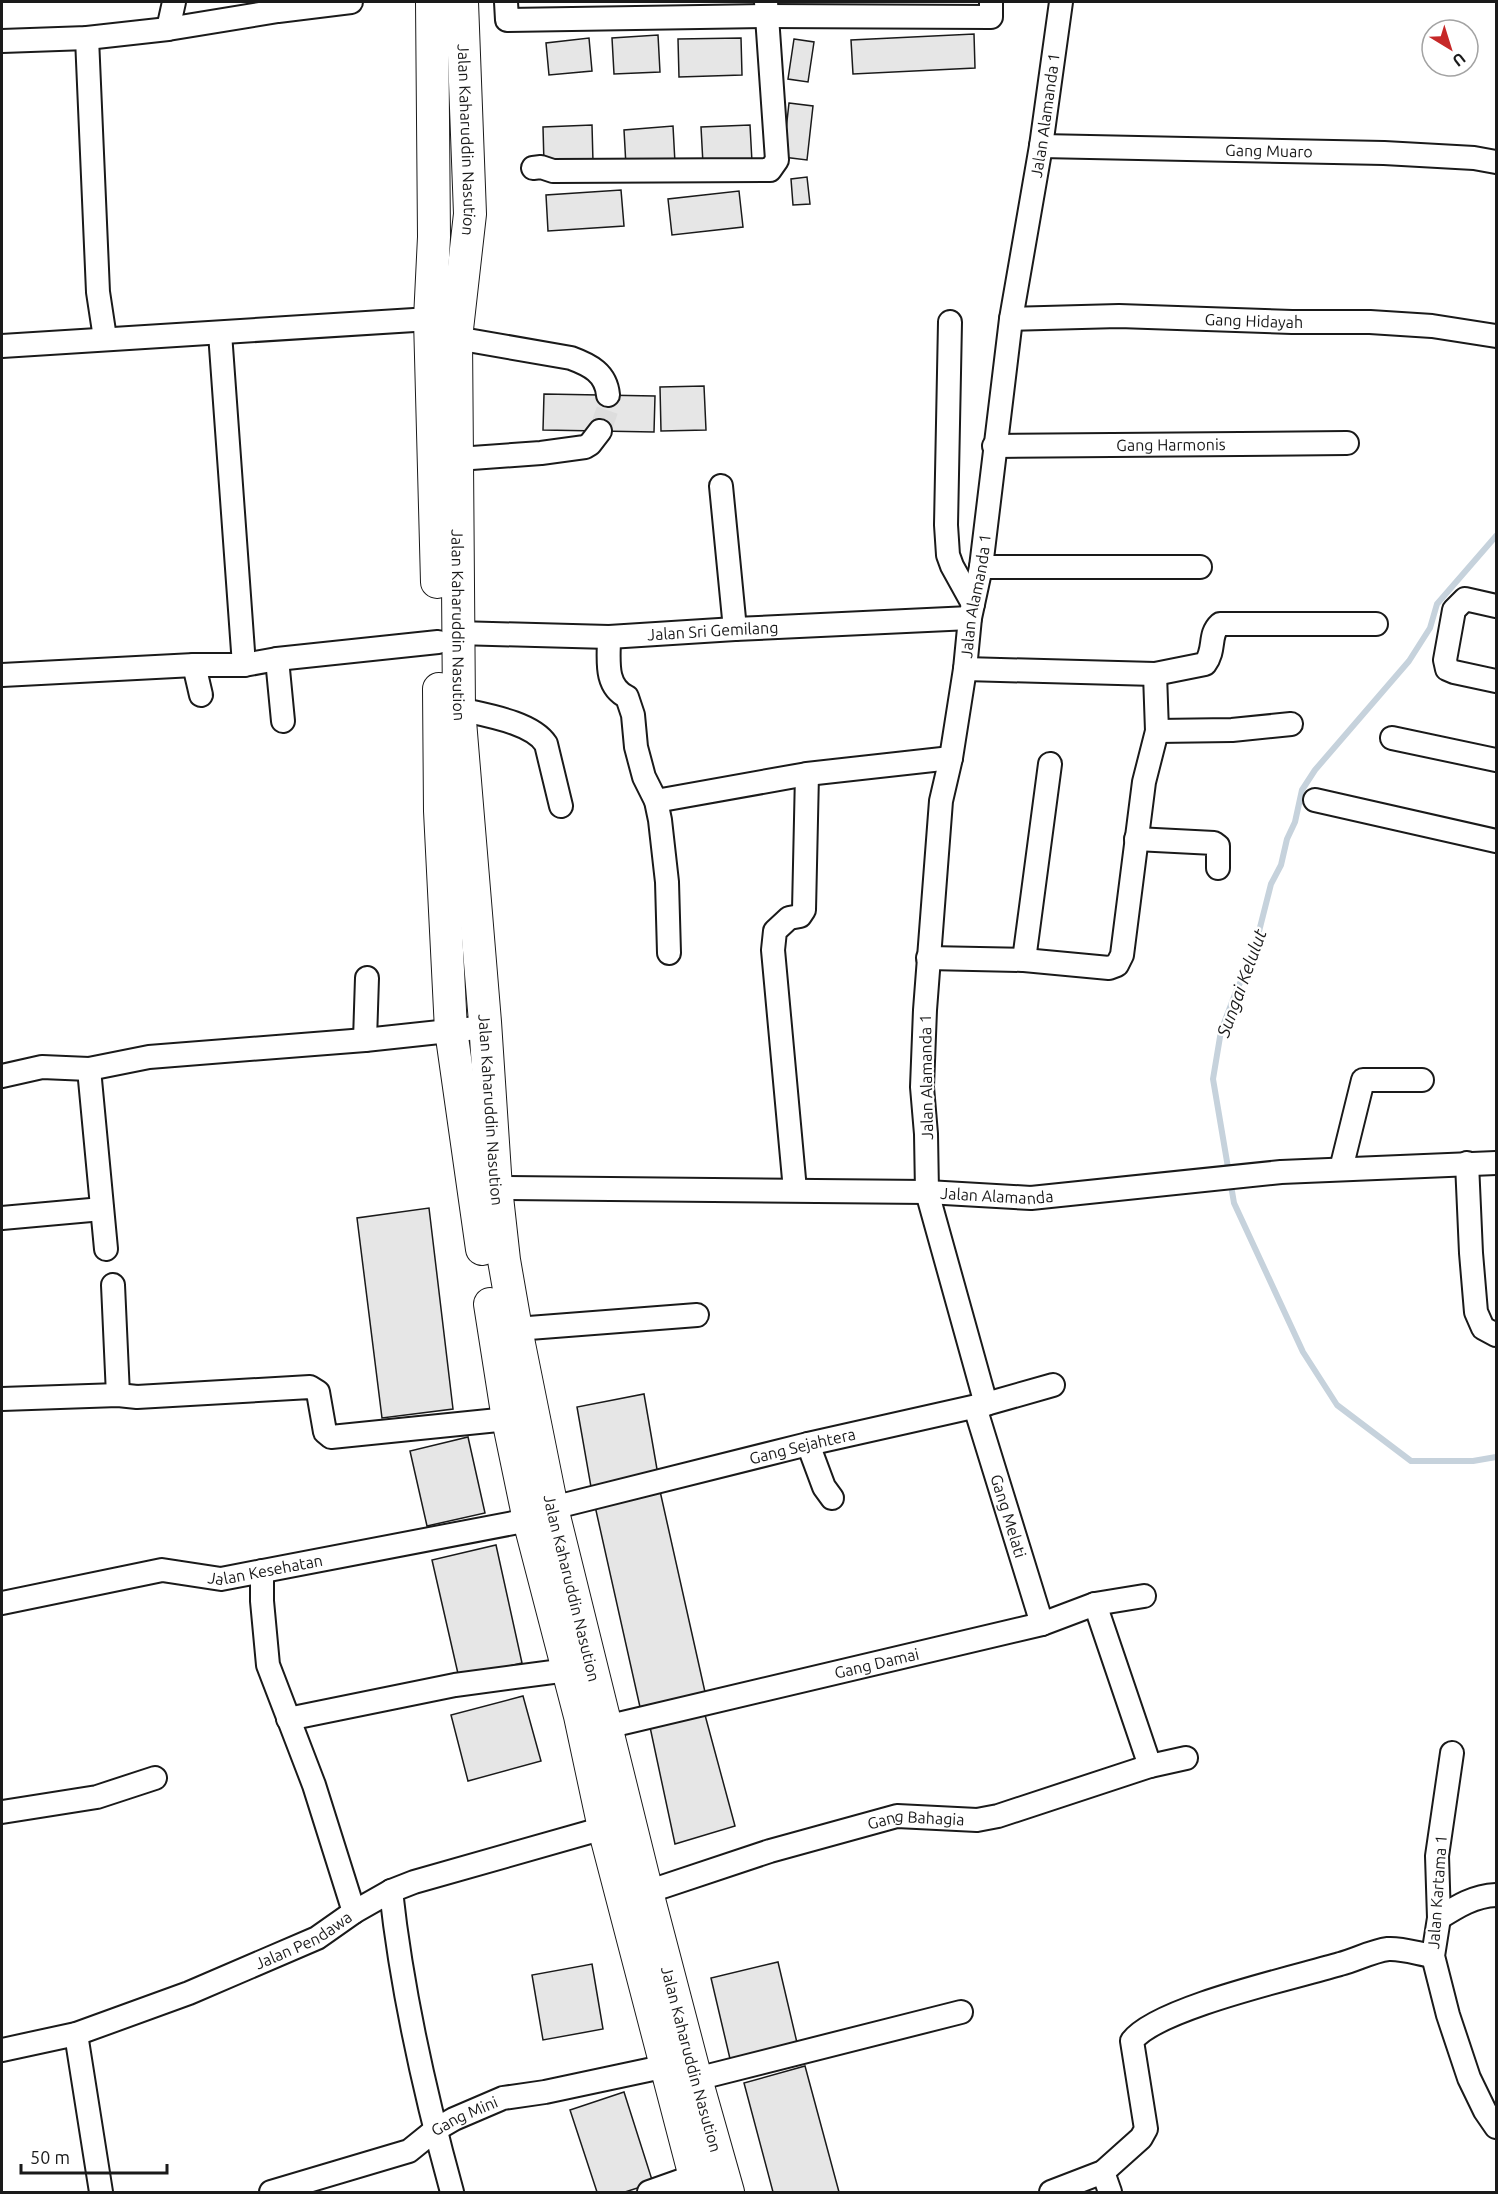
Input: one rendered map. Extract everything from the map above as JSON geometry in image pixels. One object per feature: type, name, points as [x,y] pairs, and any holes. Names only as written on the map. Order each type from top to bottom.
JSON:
[{"type":"highway","name":"Jalan Kaharuddin Nasution","points":[[432,2],[434,237],[430,319],[448,638],[459,709],[486,1027],[496,1188],[541,1514],[568,1670],[604,1828],[696,2184]]},
{"type":"highway","name":"Jalan Kaharuddin Nasution","points":[[462,2],[470,214],[456,338],[458,459],[440,811],[451,1030],[508,1419],[541,1514],[606,1727],[647,1892],[728,2193]]},
{"type":"street","points":[[168,29],[174,2]]},
{"type":"street","points":[[2,41],[87,38],[168,29],[278,10],[351,2]]},
{"type":"street","points":[[506,2],[507,20],[766,9],[991,17],[991,2]]},
{"type":"street","name":"Jalan Alamanda 1","points":[[927,1192],[922,1087],[928,958],[941,801],[951,758],[965,669],[971,611],[981,567],[1011,319],[1041,146],[1061,2]]},
{"type":"street","points":[[533,168],[541,167],[553,171],[770,170],[777,160],[766,9]]},
{"type":"street","points":[[87,38],[98,292],[105,339]]},
{"type":"street","name":"Gang Muaro","points":[[1041,146],[1384,153],[1474,158],[1497,162]]},
{"type":"street","name":"Gang Hidayah","points":[[1011,319],[1119,316],[1292,322],[1370,322],[1432,326],[1497,336]]},
{"type":"street","points":[[2,346],[430,319]]},
{"type":"street","points":[[950,322],[946,525],[948,555],[971,611]]},
{"type":"street","points":[[220,333],[244,665]]},
{"type":"street","points":[[456,338],[571,358],[588,364],[602,375],[608,395]]},
{"type":"street","points":[[458,459],[541,453],[585,447],[600,431]]},
{"type":"street","name":"Gang Harmonis","points":[[994,446],[1347,443]]},
{"type":"street","points":[[721,486],[735,629]]},
{"type":"street","points":[[981,567],[1200,567]]},
{"type":"street","points":[[1497,606],[1465,599],[1457,605],[1454,610],[1445,660],[1448,669],[1454,672],[1497,681]]},
{"type":"street","name":"Jalan Sri Gemilang","points":[[2,675],[194,665],[244,665],[448,638],[609,637],[971,611]]},
{"type":"street","points":[[965,669],[1155,674],[1205,664],[1211,654],[1214,631],[1220,624],[1376,624]]},
{"type":"street","points":[[609,637],[609,677],[616,692],[627,697],[633,715],[636,747],[644,777],[656,801],[667,882],[669,953]]},
{"type":"street","points":[[277,659],[283,721]]},
{"type":"street","points":[[194,665],[201,695]]},
{"type":"street","points":[[928,958],[1024,960],[1109,968],[1117,965],[1122,955],[1144,782],[1156,731],[1155,674]]},
{"type":"street","points":[[459,709],[511,722],[542,739],[546,744],[561,806]]},
{"type":"street","points":[[1156,731],[1232,730],[1291,724]]},
{"type":"street","points":[[1392,738],[1497,760]]},
{"type":"street","points":[[656,801],[807,774],[951,758]]},
{"type":"street","points":[[1024,960],[1050,764]]},
{"type":"street","points":[[795,1190],[773,950],[775,931],[789,918],[800,916],[804,910],[807,774]]},
{"type":"street","points":[[1315,800],[1497,841]]},
{"type":"street","points":[[1136,839],[1214,843],[1218,846],[1218,868]]},
{"type":"street","points":[[365,1040],[367,978]]},
{"type":"street","points":[[2,1076],[42,1067],[89,1070],[149,1057],[365,1040],[486,1027]]},
{"type":"street","points":[[89,1070],[106,1249]]},
{"type":"street","points":[[1341,1169],[1363,1080],[1422,1080]]},
{"type":"street","points":[[1467,1163],[1476,1312],[1483,1328],[1497,1335]]},
{"type":"street","name":"Jalan Alamanda","points":[[496,1188],[927,1192],[1032,1198],[1243,1176],[1341,1169],[1497,1163]]},
{"type":"street","name":"Gang Melati","points":[[927,1192],[980,1406],[1042,1624]]},
{"type":"street","points":[[2,1218],[102,1209]]},
{"type":"street","points":[[113,1285],[118,1395]]},
{"type":"street","points":[[516,1329],[697,1314]]},
{"type":"street","name":"Gang Sejahtera","points":[[541,1514],[808,1444],[980,1406],[1053,1385]]},
{"type":"street","points":[[2,1399],[118,1395],[137,1397],[310,1387],[318,1392],[325,1432],[331,1437],[508,1419]]},
{"type":"street","points":[[808,1444],[824,1486],[832,1498]]},
{"type":"street","name":"Jalan Kesehatan","points":[[2,1603],[162,1570],[221,1579],[541,1514]]},
{"type":"street","points":[[262,1571],[262,1601],[268,1665],[314,1785],[354,1912]]},
{"type":"street","name":"Gang Damai","points":[[606,1727],[1042,1624],[1095,1604],[1144,1596]]},
{"type":"street","points":[[1095,1604],[1150,1766]]},
{"type":"street","points":[[288,1719],[455,1685],[568,1670]]},
{"type":"street","name":"Jalan Kartama 1","points":[[1452,1753],[1437,1856],[1439,1918],[1433,1956],[1448,2015],[1469,2078],[1485,2111],[1497,2127]]},
{"type":"street","name":"Gang Bahagia","points":[[647,1892],[770,1851],[897,1816],[977,1820],[998,1816],[1150,1766],[1186,1758]]},
{"type":"street","points":[[2,1812],[97,1797],[155,1778]]},
{"type":"street","name":"Jalan Pendawa","points":[[2,2050],[76,2034],[189,1993],[316,1938],[354,1912],[391,1891],[414,1882],[604,1828]]},
{"type":"street","points":[[391,1891],[397,1946],[407,2001],[435,2130],[452,2193]]},
{"type":"street","points":[[1439,1918],[1462,1904],[1483,1896],[1497,1895]]},
{"type":"street","points":[[1051,2193],[1106,2182],[1146,2129],[1132,2041],[1139,2032],[1181,2012],[1260,1986],[1389,1949],[1433,1956]]},
{"type":"street","points":[[696,2079],[961,2012]]},
{"type":"street","points":[[76,2034],[100,2193]]},
{"type":"street","name":"Gang Mini","points":[[271,2193],[409,2151],[435,2130],[454,2119],[503,2098],[545,2092],[667,2066]]},
{"type":"street","points":[[650,2193],[696,2184]]},
{"type":"building","points":[[974,34],[975,68],[853,74],[851,40]]},
{"type":"building","points":[[658,35],[660,72],[614,74],[612,38]]},
{"type":"building","points":[[589,38],[592,71],[549,75],[546,43]]},
{"type":"building","points":[[741,38],[742,75],[679,77],[678,39]]},
{"type":"building","points":[[794,39],[814,42],[808,82],[788,79]]},
{"type":"building","points":[[789,103],[813,106],[807,160],[783,157]]},
{"type":"building","points":[[592,125],[593,162],[544,164],[543,127]]},
{"type":"building","points":[[750,125],[752,162],[703,164],[701,127]]},
{"type":"building","points":[[673,126],[675,163],[626,166],[624,130]]},
{"type":"building","points":[[807,177],[810,204],[793,205],[791,179]]},
{"type":"building","points":[[621,190],[624,226],[548,231],[546,195]]},
{"type":"building","points":[[739,191],[743,227],[672,235],[668,199]]},
{"type":"building","points":[[704,386],[706,430],[661,431],[660,387]]},
{"type":"building","points":[[544,394],[655,396],[654,432],[543,430]]},
{"type":"building","points":[[429,1208],[453,1409],[382,1418],[357,1218]]},
{"type":"building","points":[[644,1394],[658,1475],[591,1487],[577,1407]]},
{"type":"building","points":[[468,1437],[485,1513],[427,1526],[410,1451]]},
{"type":"building","points":[[660,1491],[705,1692],[640,1707],[595,1506]]},
{"type":"building","points":[[496,1545],[522,1663],[459,1678],[432,1560]]},
{"type":"building","points":[[523,1696],[541,1761],[468,1781],[451,1715]]},
{"type":"building","points":[[705,1715],[735,1826],[675,1844],[650,1727]]},
{"type":"building","points":[[778,1962],[798,2047],[731,2063],[711,1978]]},
{"type":"building","points":[[592,1964],[603,2029],[543,2040],[532,1975]]},
{"type":"building","points":[[805,2066],[839,2192],[773,2192],[744,2083]]},
{"type":"building","points":[[624,2092],[653,2183],[625,2192],[597,2192],[570,2110]]},
{"type":"waterway","name":"Sungai Kelulut","points":[[1496,536],[1437,604],[1430,628],[1409,661],[1315,770],[1302,790],[1295,822],[1287,839],[1281,865],[1271,884],[1252,959],[1237,989],[1221,1031],[1213,1079],[1234,1203],[1303,1352],[1337,1405],[1411,1461],[1473,1461],[1496,1457]]},
{"type":"tunnel","points":[[600,431],[608,408],[608,395]]}]
